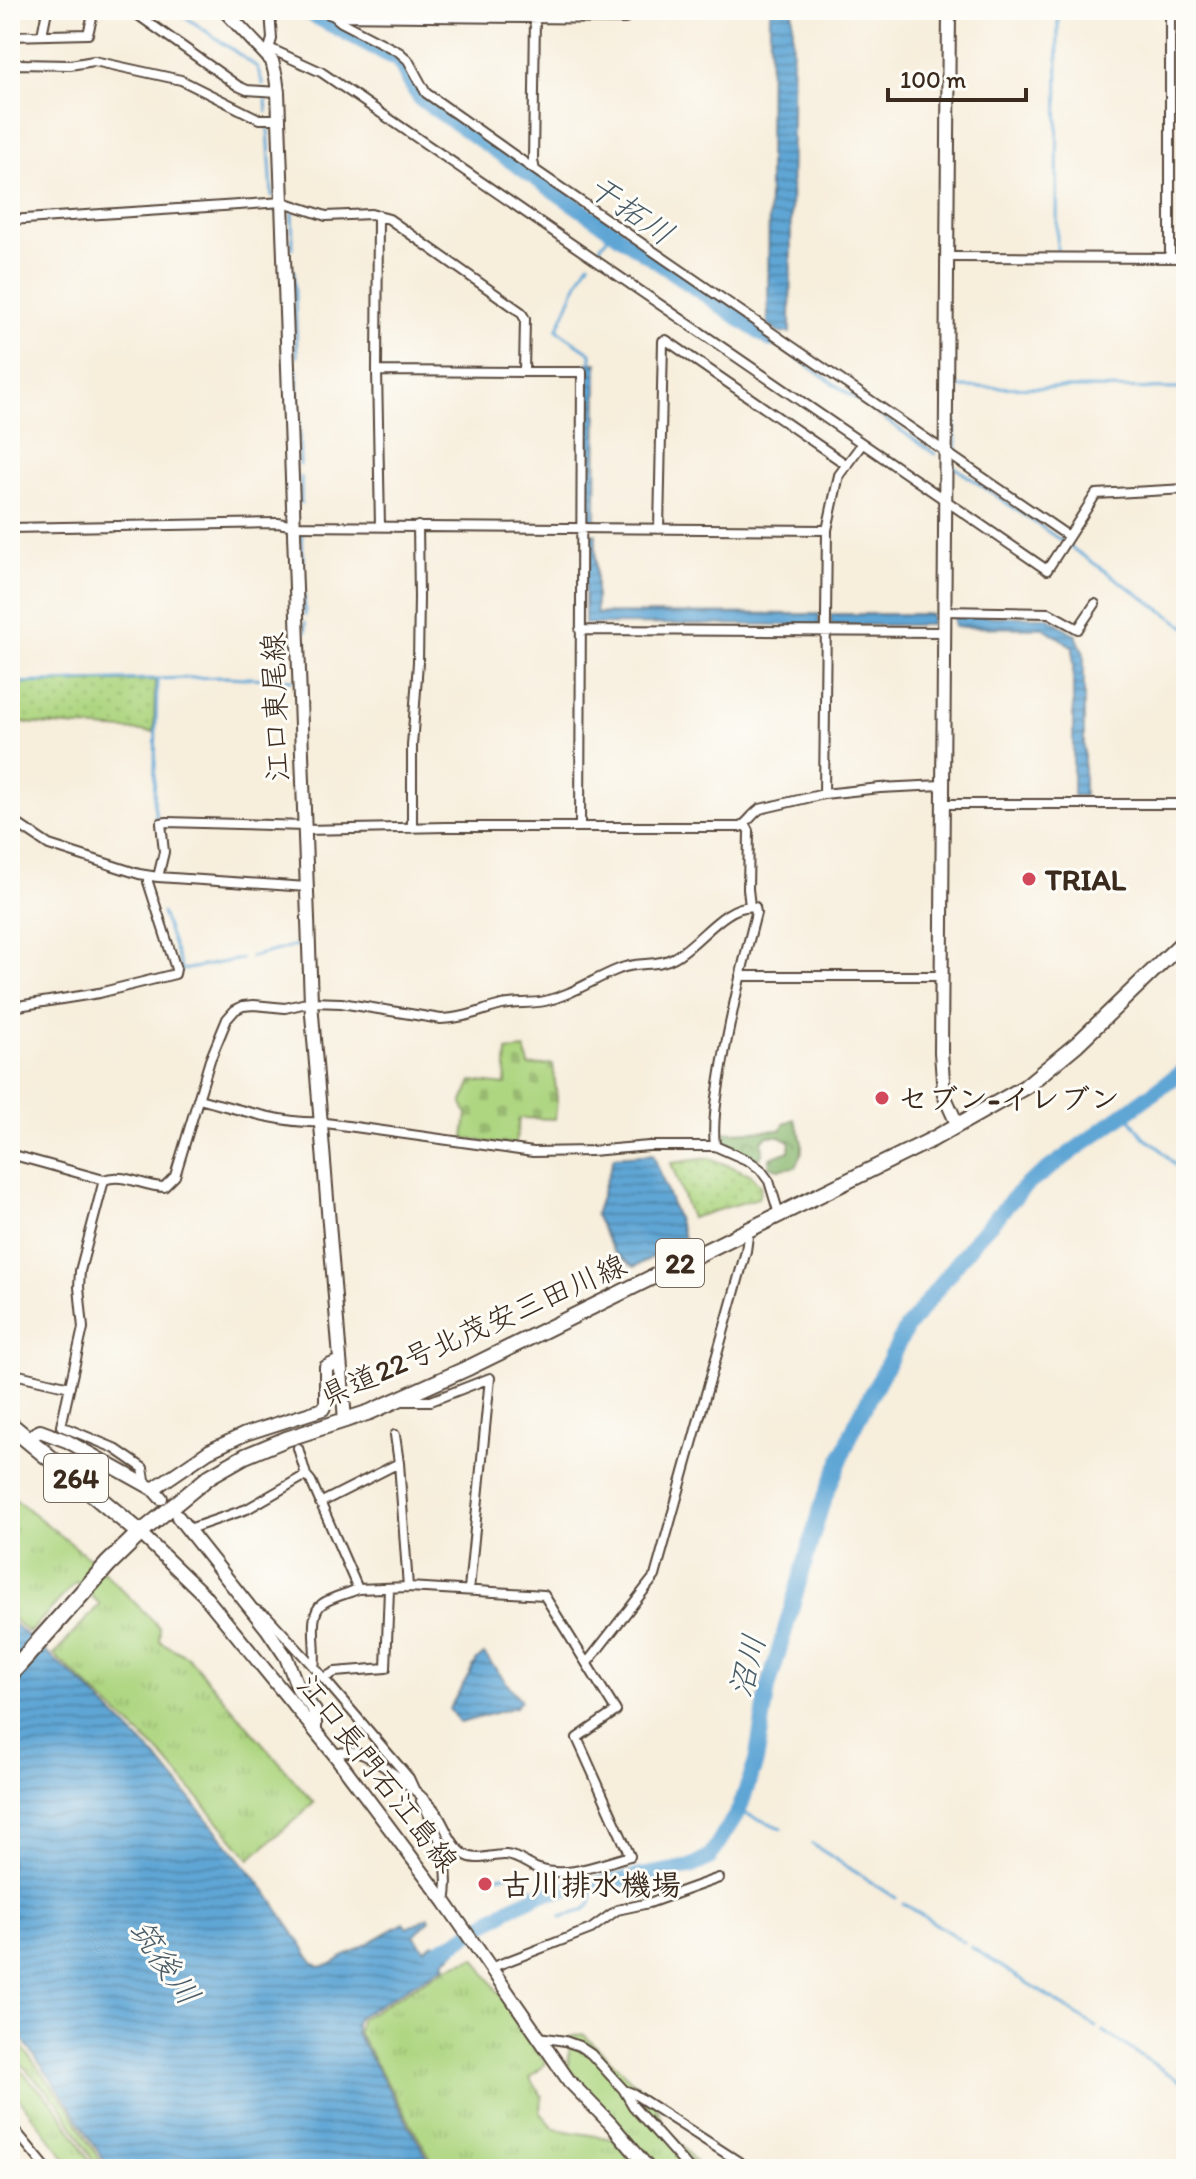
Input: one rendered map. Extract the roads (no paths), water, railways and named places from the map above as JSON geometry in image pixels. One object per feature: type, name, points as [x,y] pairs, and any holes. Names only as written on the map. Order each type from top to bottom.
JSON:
[{"type":"highway","name":"264","points":[[10,1425],[140,1533],[108,1564],[10,1674]]},
{"type":"main road","name":"江口東尾線","points":[[224,10],[268,51],[278,92],[311,1002],[345,1420]]},
{"type":"main road","points":[[949,10],[941,1052],[944,1095],[957,1124]]},
{"type":"main road","name":"県道22号北茂安三田川線","points":[[140,1533],[210,1476],[245,1456],[395,1401],[470,1367],[933,1139],[1025,1087],[1077,1044],[1186,939]]},
{"type":"main road","points":[[27,1438],[40,1431],[67,1441],[153,1491],[209,1451],[245,1434],[292,1423],[325,1406],[326,1367],[340,1361]]},
{"type":"main road","points":[[178,1517],[286,1657],[299,1691],[315,1711],[315,1731]]},
{"type":"main road","name":"江口長門石江島線","points":[[140,1533],[203,1594],[334,1754],[445,1902],[569,2081],[649,2169]]},
{"type":"street","points":[[42,35],[47,10]]},
{"type":"street","points":[[10,36],[88,34],[94,10]]},
{"type":"street","points":[[131,10],[238,86],[247,90],[278,92]]},
{"type":"street","points":[[270,10],[272,39],[268,51],[321,72],[1047,570],[1096,494],[1186,489]]},
{"type":"street","points":[[318,10],[399,52],[408,60],[426,93],[945,452],[1066,541]]},
{"type":"street","points":[[334,16],[457,13],[625,19],[625,10]]},
{"type":"street","points":[[1170,10],[1170,258]]},
{"type":"street","points":[[535,18],[535,170]]},
{"type":"street","points":[[10,66],[70,65],[94,61],[181,80],[259,119],[280,119]]},
{"type":"street","points":[[10,220],[283,202],[326,216],[378,215],[389,219],[521,312],[525,319],[524,372]]},
{"type":"street","points":[[378,215],[380,526]]},
{"type":"street","points":[[947,257],[1186,258]]},
{"type":"street","points":[[659,529],[663,341],[666,340],[847,465]]},
{"type":"street","points":[[377,371],[582,372],[580,827]]},
{"type":"street","points":[[824,794],[827,530],[839,475],[862,444]]},
{"type":"street","points":[[10,528],[278,523],[295,526],[827,530]]},
{"type":"street","points":[[412,828],[412,746],[418,662],[418,526]]},
{"type":"street","points":[[943,611],[1049,613],[1078,629],[1095,604]]},
{"type":"street","points":[[580,630],[943,632]]},
{"type":"street","points":[[158,877],[164,852],[161,823],[167,822],[305,828],[740,827],[760,809],[824,794],[942,785]]},
{"type":"street","points":[[942,804],[1186,804]]},
{"type":"street","points":[[10,819],[49,845],[148,876],[307,887]]},
{"type":"street","points":[[745,824],[749,831],[750,906]]},
{"type":"street","points":[[10,1020],[18,1006],[99,993],[175,974],[148,876]]},
{"type":"street","points":[[10,1154],[104,1180],[118,1177],[164,1187],[175,1176],[210,1060],[227,1019],[243,1006],[285,1008],[311,1002],[341,1003],[457,1019],[505,1004],[544,1001],[572,992],[632,964],[674,958],[729,914],[750,906],[755,907],[756,913],[717,1093],[715,1146]]},
{"type":"street","points":[[740,976],[941,976]]},
{"type":"street","points":[[199,1099],[307,1122],[533,1152],[715,1146],[760,1169],[769,1181],[779,1214]]},
{"type":"street","points":[[104,1180],[80,1271],[83,1328],[61,1426],[114,1448],[143,1468],[153,1491]]},
{"type":"street","points":[[587,1663],[655,1576],[746,1251],[749,1229]]},
{"type":"street","points":[[10,1373],[70,1387]]},
{"type":"street","points":[[395,1401],[431,1401],[490,1378],[469,1589]]},
{"type":"street","points":[[395,1435],[408,1587]]},
{"type":"street","points":[[298,1448],[306,1475],[358,1589]]},
{"type":"street","points":[[320,1503],[399,1463]]},
{"type":"street","points":[[189,1529],[247,1509],[306,1475]]},
{"type":"street","points":[[314,1667],[316,1611],[321,1604],[358,1589],[408,1587],[544,1595],[616,1711],[577,1738],[630,1856],[568,1872],[539,1869],[512,1856],[477,1859],[466,1856],[458,1850],[433,1808],[416,1793],[370,1758],[359,1753],[334,1754]]},
{"type":"street","points":[[324,1678],[335,1672],[386,1668],[389,1589]]},
{"type":"street","points":[[247,1605],[267,1616],[409,1778],[431,1818],[446,1863],[448,1887],[445,1902]]},
{"type":"street","points":[[490,1968],[591,1929],[617,1910],[649,1903],[719,1878]]},
{"type":"street","points":[[537,2037],[565,2041],[591,2054],[689,2169]]},
{"type":"street","points":[[623,2089],[750,2169]]},
{"type":"street","points":[[10,2124],[47,2169]]},
{"type":"water","points":[[770,10],[793,10],[790,333],[780,333],[768,324]]},
{"type":"water","points":[[586,363],[597,363],[596,521],[585,521]]},
{"type":"water","points":[[585,534],[596,534],[596,613],[819,614],[819,625],[585,624]]},
{"type":"water","points":[[831,614],[931,614],[931,625],[831,625]]},
{"type":"water","points":[[954,616],[1047,617],[1076,635],[1084,654],[1084,796],[1073,796],[1073,647],[1044,628],[954,627]]},
{"type":"water","points":[[653,1154],[685,1240],[634,1267],[614,1252],[595,1215],[614,1157]]},
{"type":"water","name":"筑後川","points":[[10,1621],[85,1686],[157,1758],[267,1892],[319,1967],[329,1965],[404,1923],[408,1928],[428,1917],[430,1920],[414,1935],[424,1949],[450,1939],[457,1950],[444,1961],[446,1965],[358,2017],[355,2023],[356,2032],[434,2169],[109,2169],[69,2104],[10,2022]]},
{"type":"water","points":[[484,1654],[521,1701],[515,1707],[460,1723],[449,1709],[477,1660]]},
{"type":"waterway","points":[[176,10],[257,67],[263,84]]},
{"type":"waterway","name":"干拓川","points":[[303,10],[398,60],[422,100],[771,340]]},
{"type":"waterway","points":[[1057,250],[1058,10]]},
{"type":"waterway","points":[[266,100],[267,112]]},
{"type":"waterway","points":[[268,127],[272,196]]},
{"type":"waterway","points":[[273,209],[276,212]]},
{"type":"waterway","points":[[292,213],[293,248]]},
{"type":"waterway","points":[[595,254],[612,231]]},
{"type":"waterway","points":[[589,263],[557,330],[591,353],[591,365]]},
{"type":"waterway","points":[[294,270],[297,357]]},
{"type":"waterway","name":"干拓川","points":[[771,340],[935,454]]},
{"type":"waterway","points":[[297,369],[300,465]]},
{"type":"waterway","points":[[956,450],[954,387],[1186,389]]},
{"type":"waterway","name":"干拓川","points":[[953,466],[1186,627]]},
{"type":"waterway","points":[[301,477],[301,503]]},
{"type":"waterway","points":[[302,534],[303,561]]},
{"type":"waterway","points":[[304,575],[304,580]]},
{"type":"waterway","points":[[304,591],[305,615]]},
{"type":"waterway","points":[[305,623],[306,631]]},
{"type":"waterway","points":[[306,640],[306,655]]},
{"type":"waterway","points":[[307,662],[307,668]]},
{"type":"waterway","points":[[10,683],[224,677],[294,680]]},
{"type":"waterway","points":[[157,680],[154,805],[158,828]]},
{"type":"waterway","points":[[162,913],[182,970],[241,959]]},
{"type":"waterway","points":[[251,957],[301,944]]},
{"type":"waterway","name":"沼川","points":[[435,1952],[512,1907],[541,1894],[690,1867],[709,1858],[739,1810],[756,1762],[768,1688],[822,1504],[856,1423],[906,1329],[976,1239],[1025,1186],[1186,1069]]},
{"type":"waterway","points":[[1125,1112],[1145,1139],[1158,1147],[1186,1177]]},
{"type":"waterway","points":[[739,1810],[782,1828]]},
{"type":"waterway","points":[[812,1844],[896,1898]]},
{"type":"waterway","points":[[497,1876],[509,1874],[541,1894]]},
{"type":"waterway","points":[[561,1917],[582,1911],[590,1905],[594,1886]]},
{"type":"waterway","points":[[903,1903],[964,1942]]},
{"type":"waterway","points":[[971,1947],[1096,2027]]},
{"type":"waterway","points":[[1103,2031],[1186,2085]]},
{"type":"place","name":"TRIAL","points":[[1029,879]]},
{"type":"place","name":"セブン-イレブン","points":[[882,1098]]},
{"type":"place","name":"古川排水機場","points":[[485,1884]]}]
